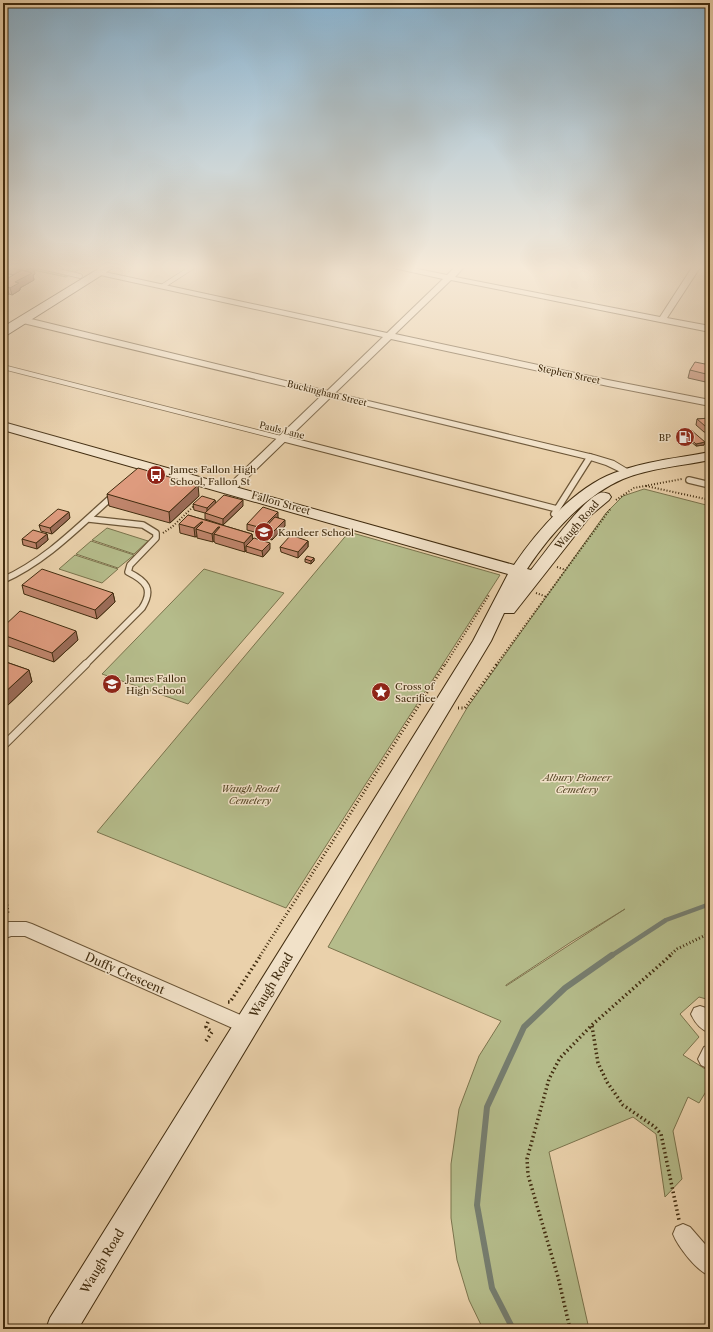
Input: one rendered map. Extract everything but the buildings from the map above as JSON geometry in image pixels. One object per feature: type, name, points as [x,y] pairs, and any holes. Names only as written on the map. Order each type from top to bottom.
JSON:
[{"type":"main road","name":"Fallon Street","points":[[3,426],[144,469],[230,489],[527,573]]},
{"type":"main road","name":"Waugh Road","points":[[527,573],[534,550],[559,514],[575,505],[593,490],[610,480],[629,473],[710,456]]},
{"type":"main road","name":"Waugh Road","points":[[61,1329],[482,641],[527,573],[599,499],[621,487],[628,485],[710,469]]},
{"type":"street","name":"Buckingham Street","points":[[56,328],[590,457],[610,463],[629,473]]},
{"type":"street","name":"Stephen Street","points":[[357,328],[710,403]]},
{"type":"street","points":[[230,489],[396,328]]},
{"type":"street","name":"Duffy Crescent","points":[[3,932],[10,928],[26,929],[246,1026]]},
{"type":"street","points":[[683,1234],[710,1266]]},
{"type":"lane","name":"Pauls Lane","points":[[3,366],[282,438],[559,514]]},
{"type":"lane","name":"Waugh Road","points":[[559,514],[590,457]]},
{"type":"lane","points":[[687,480],[710,485]]},
{"type":"lane","points":[[3,580],[17,575],[34,564],[119,491]]},
{"type":"lane","points":[[3,746],[142,608],[149,599],[149,591],[145,584],[136,576],[128,572],[130,565],[156,538],[156,533],[143,525],[89,518]]},
{"type":"path","points":[[466,708],[616,499],[628,491],[644,486],[687,480]]},
{"type":"path","points":[[644,486],[710,500]]},
{"type":"path","points":[[156,538],[172,527],[198,502]]},
{"type":"path","points":[[225,1003],[230,1002],[254,966],[490,594]]},
{"type":"path","points":[[3,876],[8,913]]},
{"type":"path","points":[[570,1329],[558,1277],[528,1175],[527,1159],[549,1079],[560,1058],[592,1025],[677,949],[710,933]]},
{"type":"path","points":[[206,1041],[212,1032],[206,1027],[208,1022]]},
{"type":"path","points":[[592,1025],[594,1050],[607,1082],[623,1105],[655,1127],[661,1134],[683,1234]]},
{"type":"green space","name":"Albury Pioneer Cemetery","points":[[644,489],[710,506],[710,1000],[699,997],[680,1014],[699,1037],[683,1055],[710,1072],[710,1085],[699,1103],[688,1097],[673,1131],[682,1179],[665,1197],[656,1134],[633,1117],[549,1152],[589,1329],[483,1329],[469,1300],[457,1260],[451,1218],[451,1164],[459,1109],[479,1056],[501,1021],[328,947],[467,708],[606,513],[623,496]],"holes":[[[625,909],[506,986],[571,942]]]},
{"type":"green space","points":[[107,528],[148,541],[134,554],[92,540]]},
{"type":"green space","name":"Waugh Road Cemetery","points":[[349,532],[500,575],[286,908],[97,832]]},
{"type":"green space","points":[[91,541],[134,555],[118,568],[76,554]]},
{"type":"green space","points":[[75,555],[118,569],[102,583],[59,569]]},
{"type":"green space","points":[[204,569],[284,593],[188,704],[102,674]]},
{"type":"waterway","points":[[611,956],[666,920],[710,904]]},
{"type":"waterway","points":[[513,1329],[492,1288],[477,1205],[487,1107],[524,1027],[565,988],[612,955]]},
{"type":"place","name":"BP","points":[[685,437]]},
{"type":"place","name":"James Fallon High School, Fallon St","points":[[156,475]]},
{"type":"place","name":"Kandeer School","points":[[264,532]]},
{"type":"place","name":"James Fallon High School","points":[[112,684]]},
{"type":"place","name":"Cross of Sacrifice","points":[[381,692]]}]
